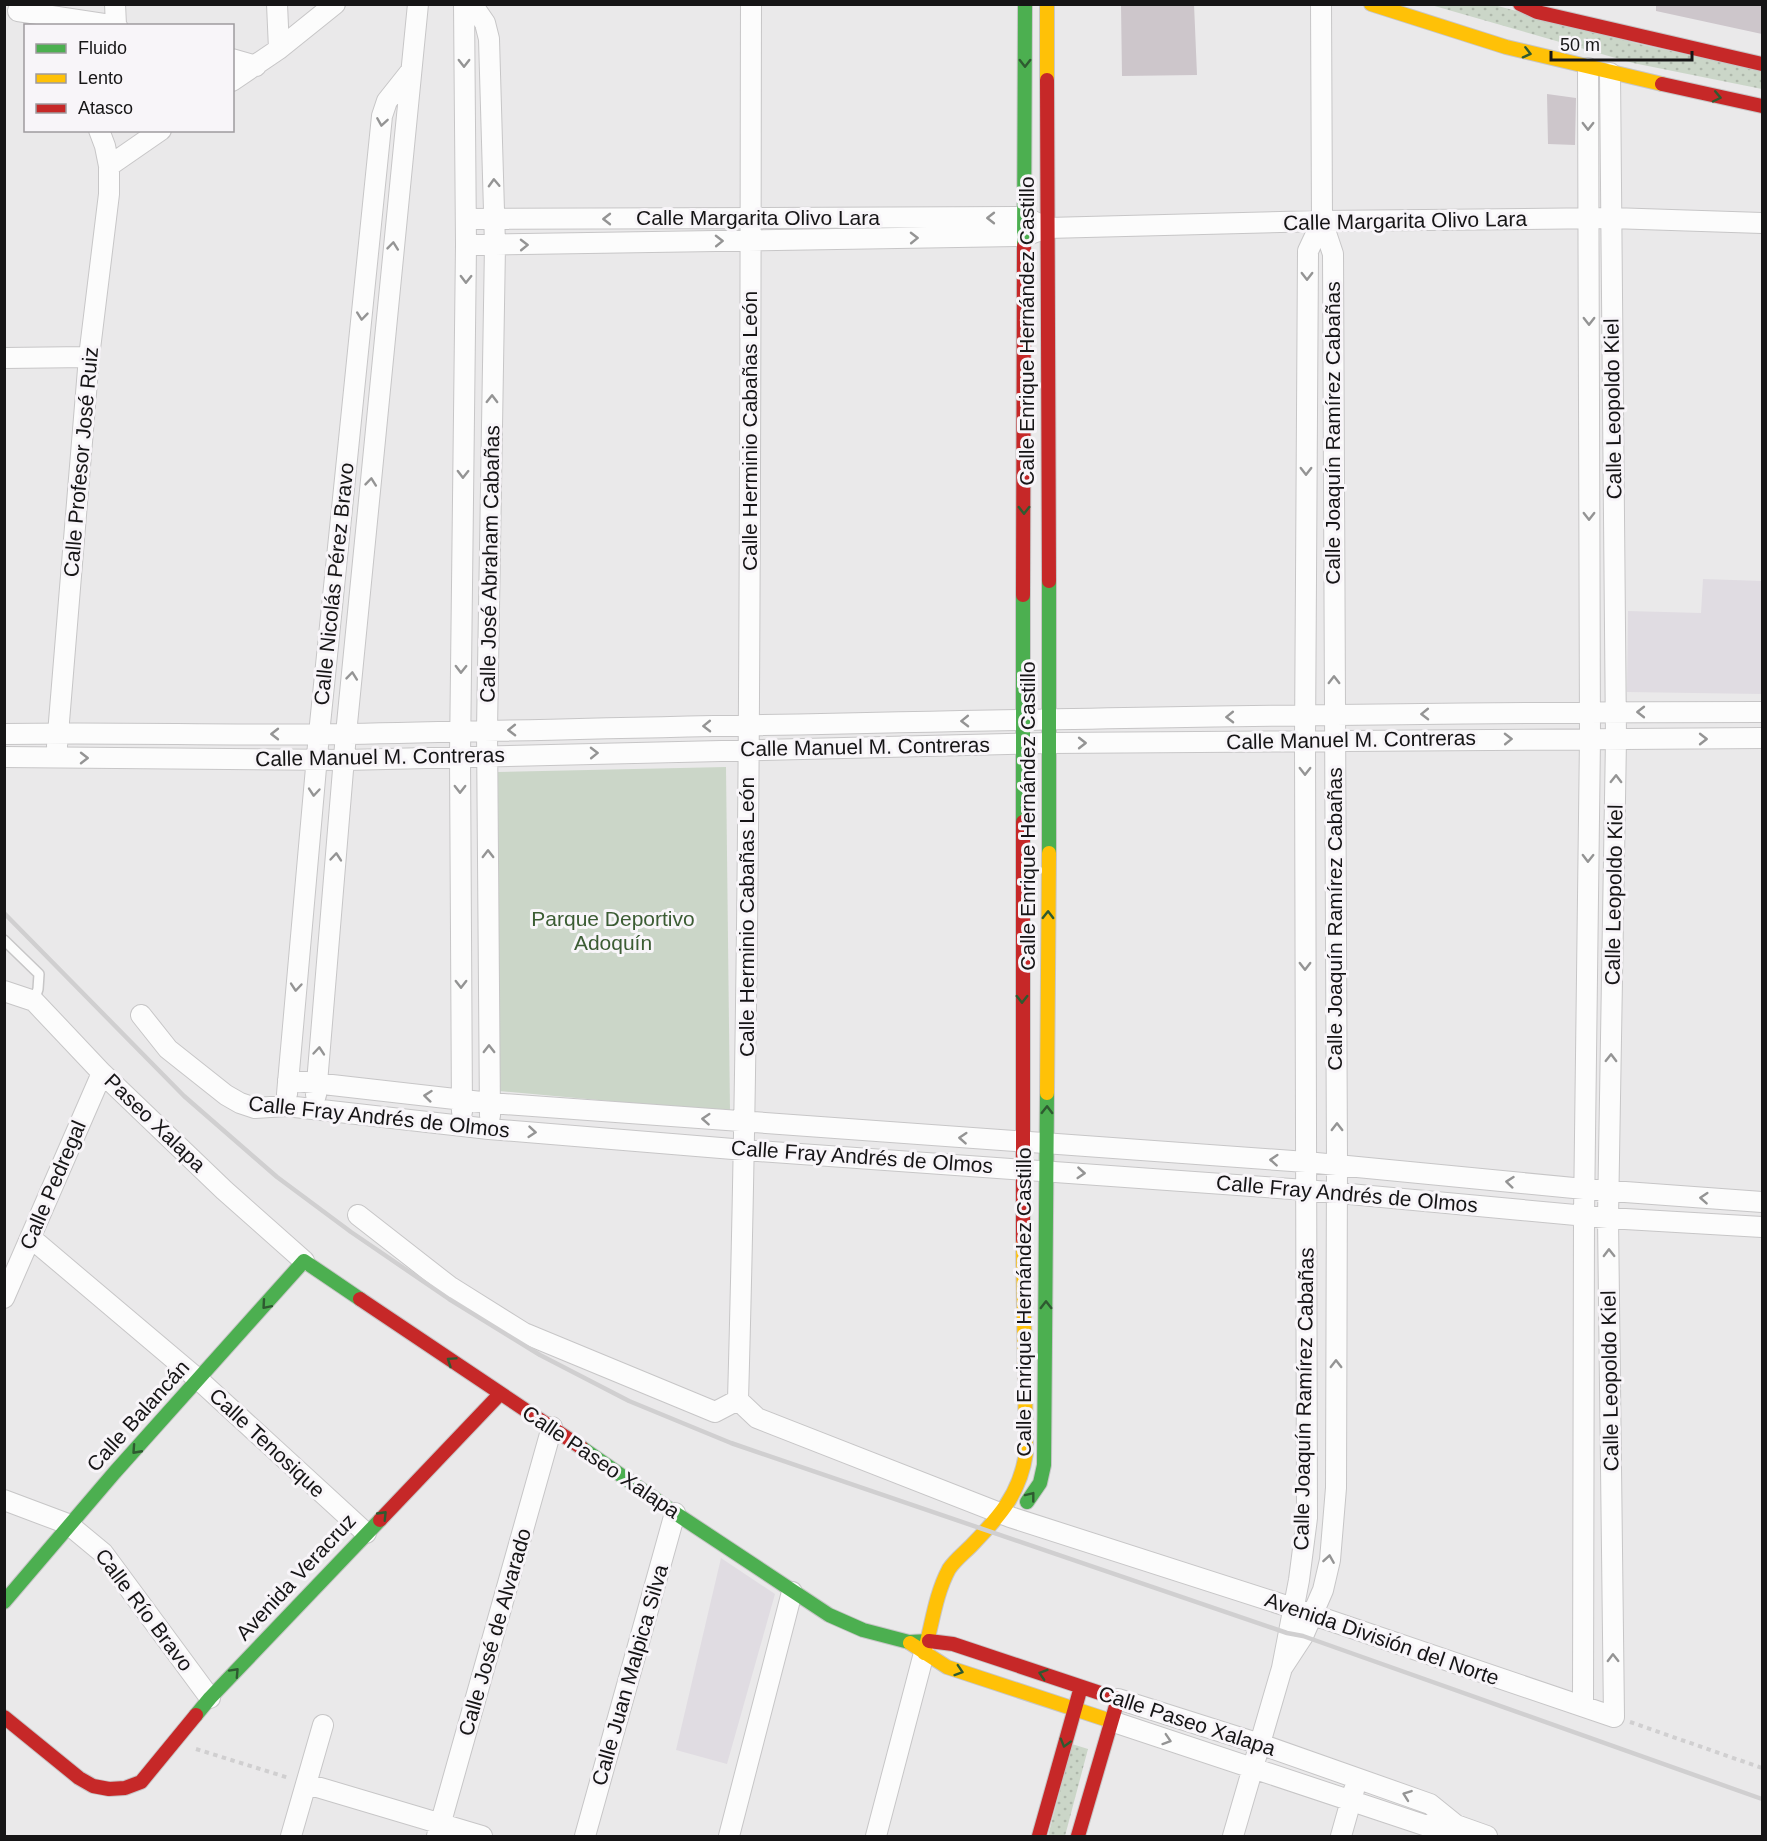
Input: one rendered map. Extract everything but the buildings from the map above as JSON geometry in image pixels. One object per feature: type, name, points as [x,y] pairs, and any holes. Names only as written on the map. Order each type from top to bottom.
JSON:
[{"type":"main road","name":"Calle Enrique Hernández Castillo","points":[[1005,1515],[1020,1483],[1026,1454],[1022,1143],[1025,4]]},
{"type":"main road","name":"Calle Enrique Hernández Castillo","points":[[920,1645],[945,1577],[954,1562],[1005,1515],[1029,1500],[1040,1484],[1044,1465],[1050,743],[1047,4]]},
{"type":"main road","points":[[1371,4],[1506,47],[1610,74],[1762,106]]},
{"type":"main road","points":[[1520,4],[1537,12],[1762,64]]},
{"type":"main road","points":[[1565,4],[1599,9],[1751,47]]},
{"type":"main road","points":[[1432,25],[1520,37]]},
{"type":"main road","name":"Calle Balancán","points":[[4,1602],[68,1524],[304,1261]]},
{"type":"main road","name":"Calle Paseo Xalapa","points":[[304,1261],[829,1615],[863,1630],[920,1645],[952,1644],[1118,1699]]},
{"type":"main road","name":"Avenida Veracruz","points":[[4,1717],[79,1779],[93,1786],[109,1790],[125,1788],[141,1782],[171,1750],[210,1698],[500,1394]]},
{"type":"main road","name":"Calle Paseo Xalapa","points":[[920,1645],[947,1668],[1111,1721]]},
{"type":"main road","points":[[1039,1836],[1081,1687]]},
{"type":"main road","points":[[1078,1836],[1118,1699]]},
{"type":"street","points":[[115,4],[117,24]]},
{"type":"street","points":[[277,4],[279,48]]},
{"type":"street","points":[[234,80],[256,66],[335,4]]},
{"type":"street","name":"Calle Nicolás Pérez Bravo","points":[[314,1109],[346,734],[418,4]]},
{"type":"street","name":"Calle José Abraham Cabañas","points":[[462,1126],[460,731],[466,246],[464,4]]},
{"type":"street","name":"Calle José Abraham Cabañas","points":[[472,4],[485,23],[489,39],[495,219],[487,730],[489,1129]]},
{"type":"street","name":"Calle Herminio Cabañas León","points":[[738,1400],[746,1122],[751,4]]},
{"type":"street","name":"Calle Joaquín Ramírez Cabañas","points":[[1282,1668],[1303,1636],[1323,1590],[1333,1528],[1336,1404],[1334,399],[1332,254],[1322,221],[1321,4]]},
{"type":"street","points":[[20,14],[108,24]]},
{"type":"street","points":[[234,60],[256,66]]},
{"type":"street","name":"Calle Leopoldo Kiel","points":[[1583,1706],[1584,1189],[1590,738],[1588,68]]},
{"type":"street","name":"Calle Nicolás Pérez Bravo","points":[[286,1106],[319,734],[382,116],[387,101],[410,72]]},
{"type":"street","name":"Calle Leopoldo Kiel","points":[[1610,74],[1616,739],[1608,1218],[1614,1717]]},
{"type":"street","name":"Calle Profesor José Ruiz","points":[[56,758],[89,357],[109,194],[109,166],[100,132]]},
{"type":"street","points":[[109,166],[158,132]]},
{"type":"street","name":"Calle Margarita Olivo Lara","points":[[466,219],[750,219],[1047,228],[1322,221],[1611,218],[1762,223]]},
{"type":"street","name":"Calle Joaquín Ramírez Cabañas","points":[[1282,1668],[1302,1562],[1307,1518],[1305,715],[1308,251],[1322,221]]},
{"type":"street","name":"Calle Margarita Olivo Lara","points":[[466,246],[751,241],[1024,227]]},
{"type":"street","points":[[5,357],[89,357]]},
{"type":"street","points":[[1307,399],[1334,399]]},
{"type":"street","points":[[1306,558],[1334,559]]},
{"type":"street","name":"Calle Manuel M. Contreras","points":[[4,734],[346,734],[1305,715],[1762,712]]},
{"type":"street","name":"Calle Manuel M. Contreras","points":[[4,757],[345,760],[1050,743],[1762,738]]},
{"type":"street","points":[[1305,907],[1335,906]]},
{"type":"street","name":"Paseo Xalapa","points":[[4,991],[34,1001],[102,1073],[224,1190],[304,1261]]},
{"type":"street","points":[[1306,1005],[1336,1005]]},
{"type":"street","name":"Calle Fray Andrés de Olmos","points":[[141,1015],[168,1049],[226,1095],[255,1108],[286,1106],[489,1129],[745,1150],[1023,1168],[1337,1192],[1608,1218],[1762,1227]]},
{"type":"street","name":"Calle Pedregal","points":[[4,1298],[102,1073]]},
{"type":"street","name":"Calle Fray Andrés de Olmos","points":[[288,1080],[490,1103],[1306,1162],[1584,1189],[1762,1202]]},
{"type":"street","points":[[358,1215],[449,1286],[524,1333],[715,1412],[738,1400],[757,1418],[1005,1515]]},
{"type":"street","name":"Calle Tenosique","points":[[31,1238],[199,1380],[366,1533]]},
{"type":"street","points":[[1305,1402],[1336,1404]]},
{"type":"street","name":"Calle José de Alvarado","points":[[439,1831],[552,1427]]},
{"type":"street","name":"Calle Río Bravo","points":[[4,1500],[68,1524],[88,1538],[103,1553],[210,1698]]},
{"type":"street","name":"Calle Juan Malpica Silva","points":[[585,1836],[675,1513]]},
{"type":"street","name":"Avenida División del Norte","points":[[1005,1515],[1293,1608],[1614,1717]]},
{"type":"street","points":[[729,1836],[792,1592]]},
{"type":"street","points":[[876,1836],[920,1645]]},
{"type":"street","points":[[1233,1836],[1282,1668]]},
{"type":"street","name":"Calle Paseo Xalapa","points":[[1118,1699],[1260,1744],[1430,1804],[1456,1826]]},
{"type":"street","name":"Calle Paseo Xalapa","points":[[1111,1721],[1424,1825],[1456,1826],[1487,1836]]},
{"type":"street","points":[[291,1836],[323,1725]]},
{"type":"street","points":[[1341,1836],[1357,1777]]},
{"type":"street","points":[[307,1784],[439,1831],[482,1836]]},
{"type":"lane","points":[[4,940],[39,974],[34,1001]]},
{"type":"path","points":[[1614,1717],[1762,1768]]},
{"type":"path","points":[[171,1750],[182,1753],[185,1746],[307,1784]]},
{"type":"shaded area","points":[[1703,579],[1762,581],[1762,694],[1627,692],[1628,611],[1701,613]]},
{"type":"shaded area","points":[[721,1558],[775,1594],[727,1764],[676,1750]]},
{"type":"green space","points":[[1431,5],[1494,5],[1639,44],[1762,71],[1762,89],[1633,63]]},
{"type":"green space","name":"Parque Deportivo Adoquín","points":[[726,767],[730,1112],[499,1091],[498,772]]},
{"type":"green space","points":[[1072,1744],[1088,1749],[1065,1836],[1048,1836]]},
{"type":"railway","points":[[4,913],[184,1096],[277,1177],[351,1232],[449,1299],[540,1355],[629,1401],[731,1443],[1287,1633],[1303,1636],[1762,1799]]},
{"type":"traffic: fast","points":[[1024,246],[1025,4]]},
{"type":"traffic: fast","points":[[1049,581],[1049,853]]},
{"type":"traffic: fast","points":[[1023,595],[1023,822]]},
{"type":"traffic: fast","points":[[1027,1502],[1040,1483],[1044,1465],[1047,1093]]},
{"type":"traffic: fast","points":[[4,1602],[115,1472],[304,1261],[360,1299]]},
{"type":"traffic: fast","points":[[582,1448],[829,1615],[863,1630],[909,1642],[929,1641]]},
{"type":"traffic: fast","points":[[196,1715],[380,1520]]},
{"type":"traffic: slow","points":[[1047,4],[1047,80]]},
{"type":"traffic: slow","points":[[1371,4],[1506,47],[1662,84]]},
{"type":"traffic: slow","points":[[1047,1093],[1049,853]]},
{"type":"traffic: slow","points":[[924,1653],[937,1600],[949,1569],[999,1515],[1013,1493],[1023,1468],[1026,1453],[1023,1240]]},
{"type":"traffic: slow","points":[[910,1643],[947,1667],[1111,1721]]},
{"type":"traffic: jam","points":[[1520,4],[1537,12],[1762,64]]},
{"type":"traffic: jam","points":[[1047,80],[1049,581]]},
{"type":"traffic: jam","points":[[1662,84],[1762,106]]},
{"type":"traffic: jam","points":[[1023,595],[1024,246]]},
{"type":"traffic: jam","points":[[1023,822],[1023,1240]]},
{"type":"traffic: jam","points":[[360,1299],[582,1448]]},
{"type":"traffic: jam","points":[[380,1520],[500,1394]]},
{"type":"traffic: jam","points":[[929,1641],[953,1644],[1118,1699],[1078,1836]]},
{"type":"traffic: jam","points":[[1039,1836],[1079,1694]]},
{"type":"traffic: jam","points":[[4,1717],[79,1778],[93,1786],[109,1789],[125,1788],[141,1782],[196,1715]]}]
